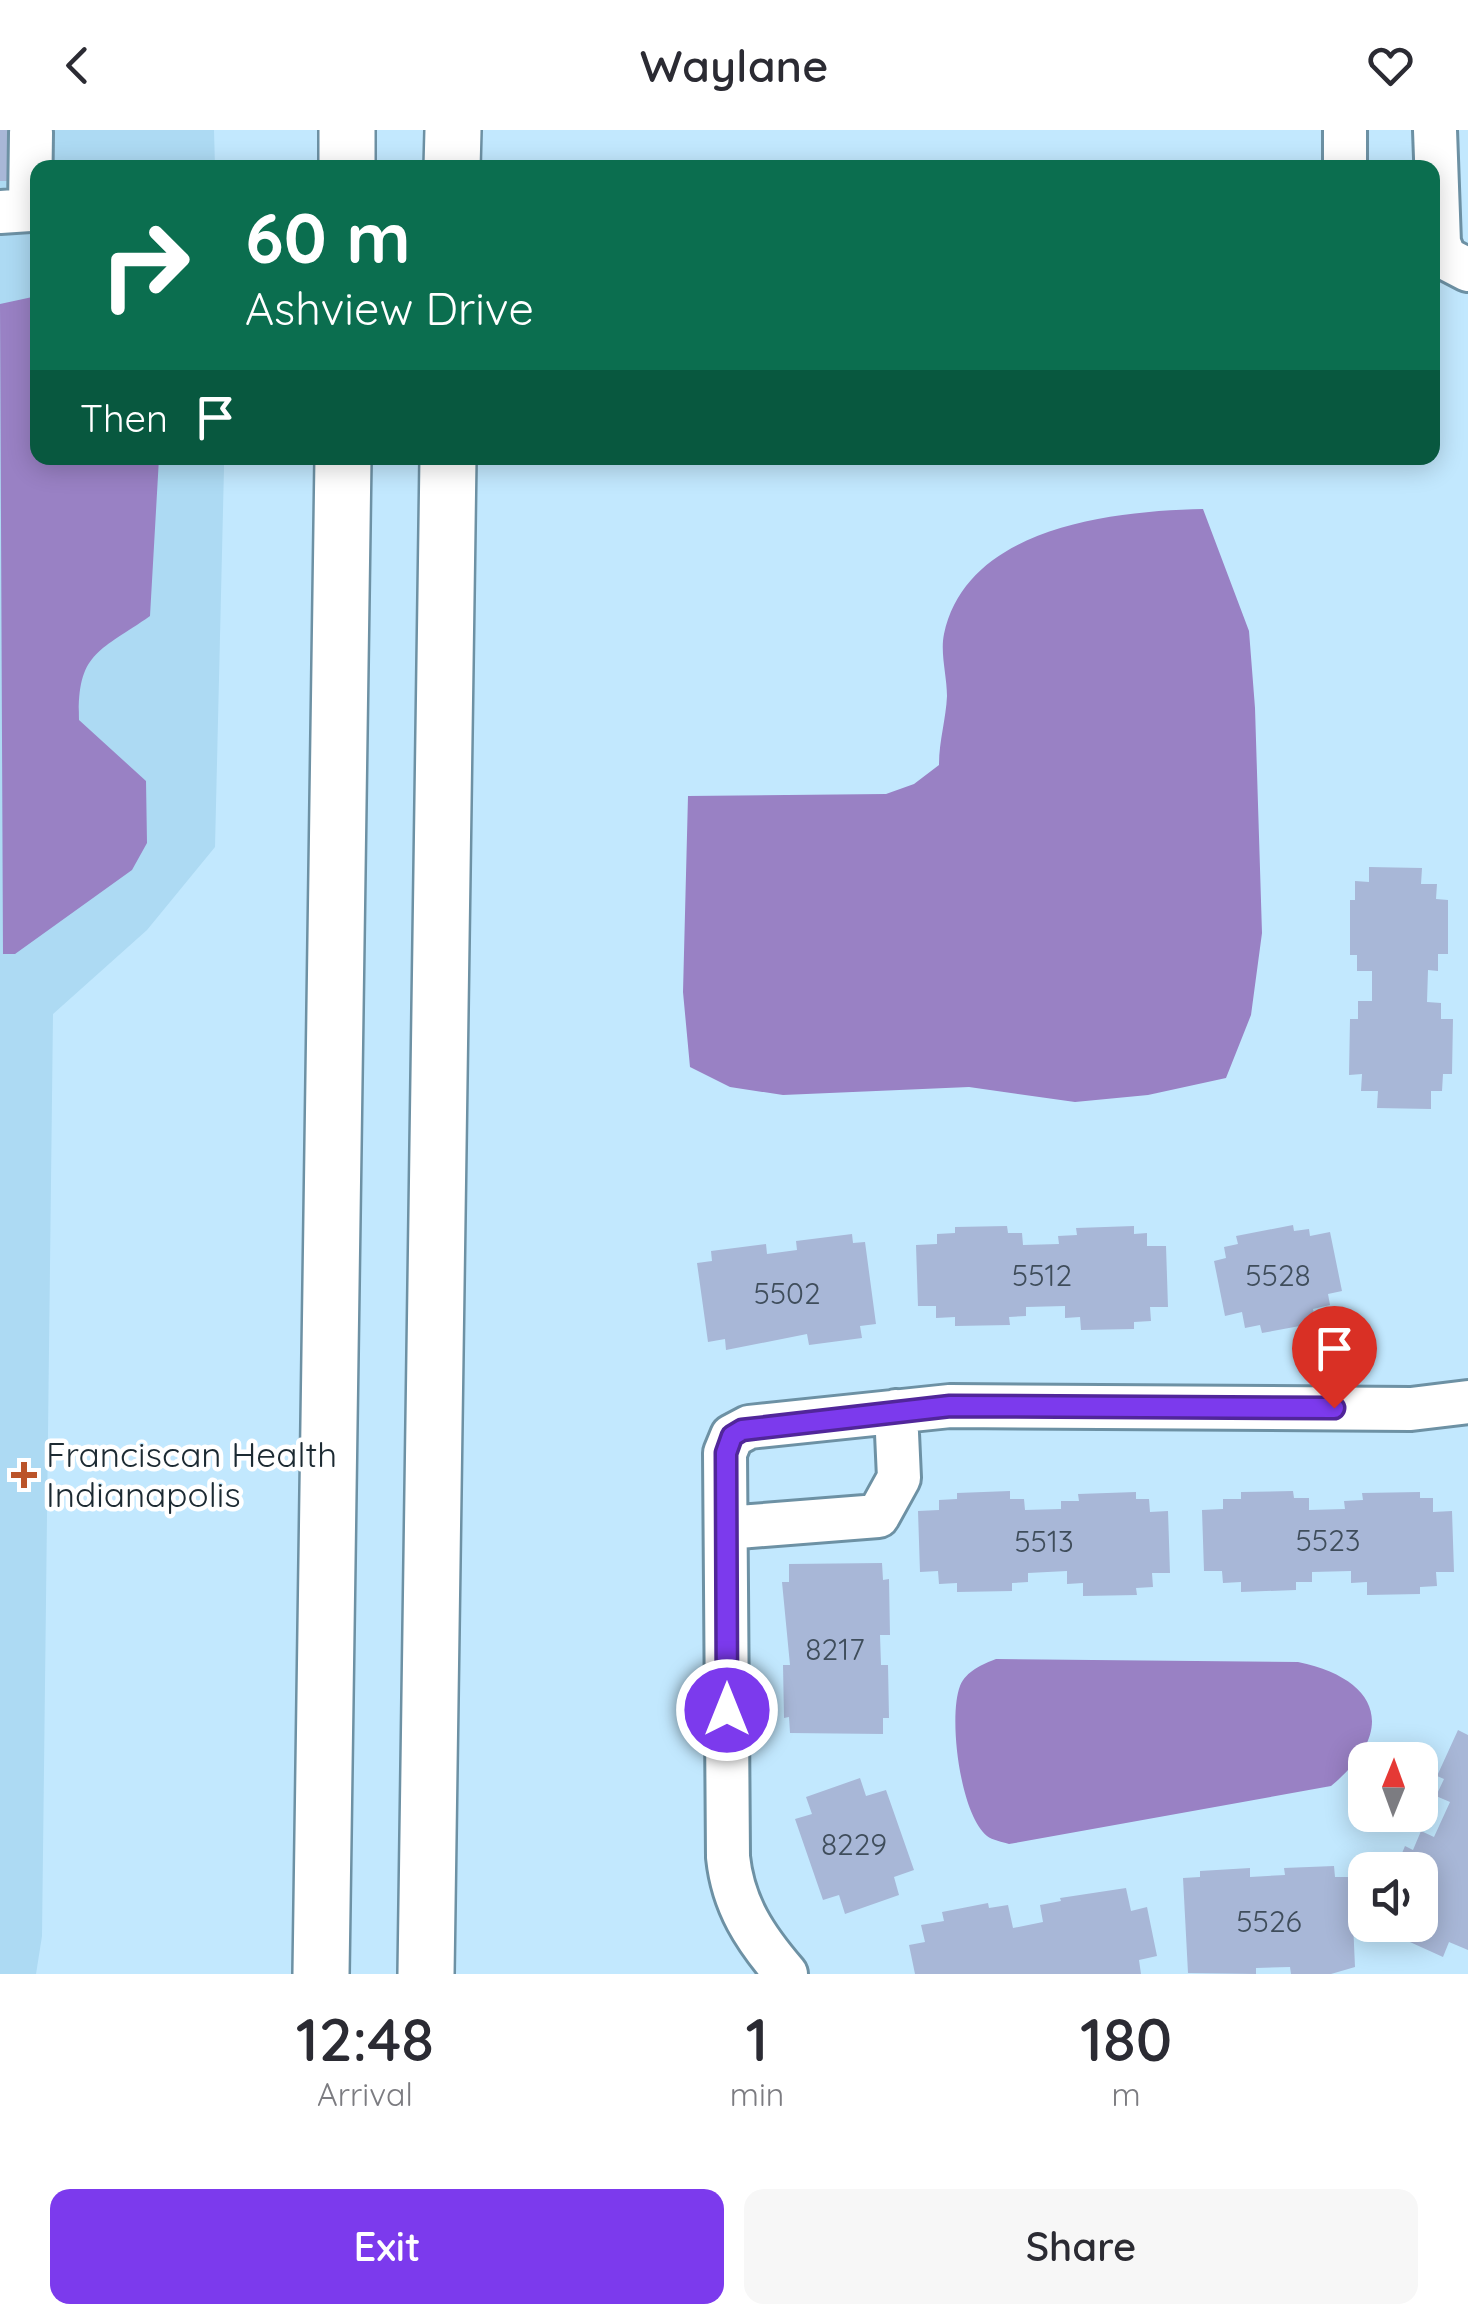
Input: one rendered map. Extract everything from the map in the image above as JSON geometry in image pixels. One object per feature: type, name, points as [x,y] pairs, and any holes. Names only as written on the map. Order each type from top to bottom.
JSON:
[{"type":"highway","points":[[347,160],[348,130]]},
{"type":"highway","points":[[452,130],[452,160]]},
{"type":"highway","points":[[321,1974],[343,465]]},
{"type":"highway","points":[[426,1974],[448,465]]},
{"type":"street","points":[[1345,130],[1345,160]]},
{"type":"street","points":[[1436,130],[1439,160]]},
{"type":"street","points":[[31,133],[31,160]]},
{"type":"street","points":[[1440,174],[1447,252]]},
{"type":"street","points":[[0,212],[30,210]]},
{"type":"street","points":[[786,1974],[754,1935],[739,1908],[730,1874],[726,1453],[732,1436],[749,1427],[950,1406],[1411,1409],[1468,1402]]},
{"type":"street","points":[[726,1528],[878,1516],[899,1478],[896,1411]]},
{"type":"shaded area","name":"Franciscan Health Indianapolis","points":[[0,130],[214,130],[215,160],[30,160],[30,465],[224,465],[215,847],[147,930],[53,1014],[42,1936],[36,1974],[0,1974]]},
{"type":"shaded area","points":[[30,298],[30,465],[159,465],[150,616],[95,656],[87,667],[79,697],[79,720],[146,781],[147,843],[132,870],[15,954],[3,954],[0,304]]},
{"type":"shaded area","points":[[1203,509],[1249,631],[1255,708],[1262,933],[1251,1015],[1226,1078],[1148,1095],[1075,1102],[969,1087],[783,1095],[730,1087],[690,1067],[683,992],[688,796],[886,794],[914,784],[939,765],[947,696],[944,634],[958,598],[982,569],[1013,548],[1088,521]]},
{"type":"shaded area","points":[[996,1659],[1298,1662],[1326,1670],[1362,1694],[1370,1710],[1372,1727],[1367,1742],[1348,1742],[1348,1770],[1331,1786],[1009,1844],[989,1837],[978,1825],[963,1787],[959,1764],[955,1719],[960,1686],[980,1666]]},
{"type":"building","points":[[0,130],[14,130],[13,181],[0,181]]},
{"type":"building","points":[[1369,867],[1422,868],[1421,884],[1437,884],[1436,899],[1448,900],[1448,954],[1438,954],[1438,971],[1428,970],[1427,1002],[1441,1003],[1441,1019],[1453,1019],[1452,1074],[1443,1074],[1442,1091],[1431,1091],[1431,1109],[1377,1108],[1378,1091],[1361,1091],[1362,1074],[1349,1075],[1350,1019],[1358,1019],[1358,1001],[1372,1001],[1372,971],[1357,971],[1357,955],[1350,955],[1350,900],[1355,900],[1355,881],[1369,882]]},
{"type":"building","points":[[1293,1225],[1294,1231],[1309,1229],[1310,1236],[1330,1232],[1342,1291],[1328,1294],[1330,1305],[1313,1309],[1316,1323],[1262,1333],[1260,1325],[1245,1328],[1242,1312],[1225,1316],[1214,1261],[1226,1258],[1224,1247],[1238,1244],[1236,1236]]},
{"type":"building","points":[[1007,1226],[1008,1233],[1022,1233],[1023,1245],[1059,1244],[1058,1236],[1077,1235],[1076,1228],[1134,1226],[1134,1234],[1147,1233],[1147,1246],[1166,1246],[1168,1307],[1150,1307],[1151,1321],[1134,1322],[1134,1329],[1081,1330],[1080,1317],[1065,1318],[1065,1306],[1026,1307],[1026,1316],[1009,1317],[1010,1325],[955,1326],[955,1317],[936,1318],[936,1306],[918,1306],[916,1245],[937,1244],[937,1234],[955,1233],[955,1227]]},
{"type":"building","points":[[852,1234],[853,1243],[865,1242],[876,1324],[860,1326],[862,1338],[809,1345],[807,1334],[726,1350],[725,1339],[708,1342],[697,1263],[712,1261],[711,1251],[766,1244],[767,1254],[797,1250],[796,1241]]},
{"type":"building","points":[[1010,1491],[1010,1499],[1024,1499],[1025,1510],[1061,1509],[1061,1501],[1079,1501],[1078,1494],[1136,1492],[1136,1499],[1149,1499],[1150,1512],[1168,1511],[1170,1573],[1152,1573],[1153,1587],[1136,1588],[1137,1595],[1083,1596],[1083,1583],[1067,1584],[1067,1571],[1028,1573],[1028,1582],[1012,1583],[1012,1591],[957,1592],[957,1583],[939,1584],[938,1571],[920,1572],[918,1511],[939,1510],[939,1500],[957,1499],[957,1493]]},
{"type":"building","points":[[1293,1491],[1294,1498],[1309,1498],[1309,1510],[1345,1509],[1344,1501],[1363,1500],[1362,1493],[1420,1492],[1420,1498],[1433,1498],[1433,1512],[1452,1511],[1454,1572],[1436,1572],[1437,1586],[1420,1587],[1420,1594],[1367,1595],[1367,1582],[1351,1583],[1351,1571],[1312,1572],[1312,1582],[1296,1582],[1296,1590],[1241,1592],[1241,1582],[1223,1583],[1222,1571],[1204,1571],[1202,1510],[1223,1509],[1223,1499],[1241,1499],[1241,1492]]},
{"type":"building","points":[[882,1563],[883,1580],[889,1579],[890,1635],[880,1635],[881,1665],[888,1665],[889,1718],[883,1718],[883,1734],[790,1733],[789,1717],[784,1718],[783,1665],[790,1665],[782,1582],[789,1582],[789,1564]]},
{"type":"building","points":[[1458,1730],[1468,1735],[1468,1950],[1449,1942],[1443,1957],[1410,1942],[1438,1942],[1438,1852],[1402,1852],[1405,1846],[1413,1850],[1421,1832],[1434,1837],[1438,1832],[1450,1802],[1438,1797],[1444,1779],[1438,1774]]},
{"type":"building","points":[[860,1778],[866,1796],[886,1790],[914,1870],[894,1877],[899,1895],[845,1914],[839,1895],[823,1900],[795,1819],[812,1814],[806,1797]]},
{"type":"building","points":[[1334,1866],[1335,1877],[1348,1877],[1348,1942],[1354,1942],[1355,1967],[1331,1974],[1291,1974],[1290,1967],[1256,1968],[1256,1974],[1188,1973],[1183,1878],[1200,1877],[1200,1871],[1250,1868],[1250,1877],[1285,1875],[1284,1868]]},
{"type":"building","points":[[1126,1888],[1131,1911],[1147,1907],[1157,1956],[1139,1960],[1141,1974],[915,1974],[909,1945],[925,1942],[921,1925],[944,1921],[942,1912],[988,1903],[989,1908],[1008,1905],[1013,1928],[1043,1922],[1040,1905]]},
{"type":"place","name":"Franciscan Health Indianapolis","points":[[24,1475]]},
{"type":"route","points":[[727,1710],[726,1453],[732,1436],[742,1430],[950,1406],[1334,1408]]}]
